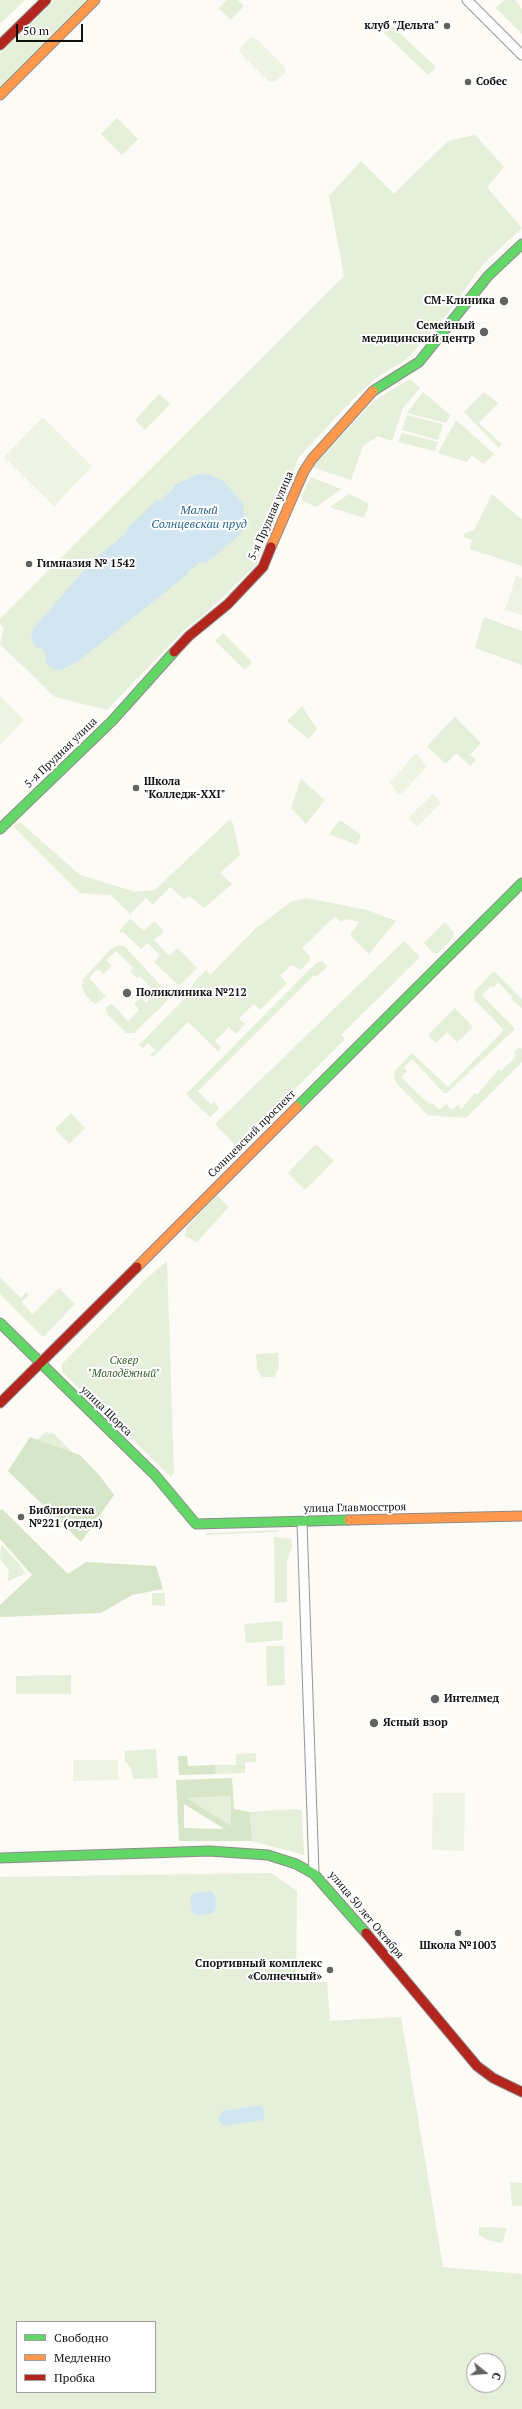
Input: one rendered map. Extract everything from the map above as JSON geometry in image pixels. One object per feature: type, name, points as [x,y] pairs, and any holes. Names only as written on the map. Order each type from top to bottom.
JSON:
[{"type":"street","points":[[0,45],[46,0]]},
{"type":"street","points":[[0,95],[95,0]]},
{"type":"street","points":[[467,0],[522,55]]},
{"type":"street","name":"5-я Прудная улица","points":[[0,829],[112,721],[189,636],[228,604],[263,566],[304,471],[312,459],[373,391],[419,362],[488,276],[522,244]]},
{"type":"street","name":"Солнцевский проспект","points":[[0,1403],[522,883]]},
{"type":"street","name":"улица Щорса","points":[[0,1323],[155,1475],[190,1519]]},
{"type":"street","name":"улица Главмосстроя","points":[[190,1519],[196,1524],[202,1525],[522,1516]]},
{"type":"street","points":[[302,1522],[314,1874]]},
{"type":"street","name":"улица 50 лет Октября","points":[[0,1858],[179,1851],[235,1852],[268,1855],[284,1860],[314,1874],[477,2066],[493,2078],[522,2092]]},
{"type":"green space","points":[[0,0],[25,0],[0,24]]},
{"type":"green space","points":[[55,0],[89,0],[0,88],[0,54]]},
{"type":"green space","points":[[227,0],[238,0],[244,6],[230,20],[219,8]]},
{"type":"green space","points":[[504,0],[515,0],[522,9],[522,34],[496,8]]},
{"type":"green space","points":[[391,25],[436,67],[428,75],[383,32]]},
{"type":"green space","points":[[251,37],[258,40],[284,66],[286,72],[275,82],[268,81],[240,53],[239,49]]},
{"type":"green space","points":[[117,118],[138,139],[122,155],[101,134]]},
{"type":"green space","points":[[475,135],[504,167],[487,187],[522,228],[483,264],[448,313],[407,359],[376,378],[355,397],[299,457],[256,565],[205,614],[184,630],[107,710],[55,697],[0,644],[4,628],[0,624],[0,619],[344,276],[329,196],[361,161],[394,194],[448,141]]},
{"type":"green space","points":[[410,379],[420,388],[403,408],[392,441],[378,436],[363,446],[351,480],[312,467],[375,400]]},
{"type":"green space","points":[[423,392],[450,415],[446,423],[407,413]]},
{"type":"green space","points":[[484,392],[498,403],[479,423],[502,444],[499,448],[464,412]]},
{"type":"green space","points":[[159,394],[170,404],[145,430],[135,420]]},
{"type":"green space","points":[[407,415],[443,424],[438,440],[402,430]]},
{"type":"green space","points":[[43,417],[92,466],[54,506],[4,457]]},
{"type":"green space","points":[[456,420],[494,454],[483,464],[472,455],[467,462],[438,453]]},
{"type":"green space","points":[[402,433],[438,442],[435,451],[398,442]]},
{"type":"green space","points":[[311,477],[341,489],[316,507],[303,501],[301,497]]},
{"type":"green space","points":[[349,494],[369,504],[364,518],[330,507]]},
{"type":"green space","points":[[492,494],[521,519],[522,518],[522,566],[470,549],[472,540],[463,537],[465,533],[474,530]]},
{"type":"green space","points":[[516,576],[522,578],[522,615],[505,610]]},
{"type":"green space","points":[[484,617],[522,631],[522,665],[475,648]]},
{"type":"green space","points":[[223,633],[252,662],[245,670],[215,641]]},
{"type":"green space","points":[[0,696],[24,720],[0,745]]},
{"type":"green space","points":[[302,706],[317,729],[308,739],[287,721]]},
{"type":"green space","points":[[455,717],[481,743],[470,755],[476,760],[470,766],[456,753],[446,764],[427,746]]},
{"type":"green space","points":[[414,755],[418,755],[427,767],[402,793],[398,794],[390,783]]},
{"type":"green space","points":[[301,779],[325,800],[306,824],[291,808]]},
{"type":"green space","points":[[433,794],[441,803],[417,827],[408,818]]},
{"type":"green space","points":[[229,820],[233,823],[240,855],[220,873],[232,884],[204,908],[190,896],[184,899],[170,887],[153,905],[146,898],[130,914],[111,895],[80,893],[13,826],[20,822],[80,875],[135,892],[155,890]]},
{"type":"green space","points":[[340,820],[361,835],[357,845],[329,834]]},
{"type":"green space","points":[[306,898],[367,910],[396,921],[369,954],[350,935],[359,922],[346,919],[341,922],[335,916],[302,948],[311,958],[301,970],[291,965],[280,976],[287,983],[260,1010],[254,1004],[239,1018],[245,1024],[236,1034],[229,1027],[215,1041],[221,1048],[218,1051],[188,1022],[153,1057],[150,1055],[155,1050],[148,1043],[143,1048],[139,1045],[188,995],[194,982],[206,970],[210,975],[256,928],[291,902]]},
{"type":"green space","points":[[130,919],[144,931],[154,921],[164,931],[154,940],[169,956],[178,948],[197,968],[179,986],[154,962],[160,955],[147,943],[141,949],[123,932],[121,933],[119,931]]},
{"type":"green space","points":[[445,922],[454,933],[453,938],[438,953],[433,953],[424,943]]},
{"type":"green space","points":[[404,941],[420,957],[341,1035],[345,1039],[237,1147],[215,1124]]},
{"type":"green space","points":[[119,945],[125,947],[167,992],[167,1001],[134,1033],[126,1033],[107,1014],[106,1008],[111,1003],[128,1021],[139,1010],[134,1004],[141,997],[146,1003],[156,993],[140,976],[137,978],[130,971],[133,968],[116,951],[106,960],[112,966],[103,974],[98,969],[89,978],[106,997],[95,1004],[86,996],[82,987],[83,979],[111,949]]},
{"type":"green space","points":[[322,961],[327,967],[316,977],[314,975],[198,1091],[211,1105],[214,1102],[219,1108],[210,1117],[186,1094],[316,963]]},
{"type":"green space","points":[[494,971],[522,999],[522,1008],[511,999],[513,998],[498,982],[493,988],[491,986],[482,995],[515,1029],[447,1093],[444,1093],[412,1059],[404,1067],[407,1071],[401,1077],[430,1105],[432,1103],[439,1110],[446,1104],[452,1110],[458,1105],[461,1109],[475,1093],[477,1095],[499,1069],[501,1071],[514,1059],[516,1055],[514,1052],[520,1047],[522,1049],[522,1062],[466,1118],[428,1115],[397,1084],[394,1077],[395,1071],[412,1053],[448,1087],[504,1030],[474,999],[475,991]]},
{"type":"green space","points":[[455,1008],[473,1027],[457,1042],[447,1032],[436,1043],[428,1035]]},
{"type":"green space","points":[[71,1113],[85,1128],[69,1144],[55,1129]]},
{"type":"green space","points":[[316,1144],[334,1161],[305,1190],[288,1173]]},
{"type":"green space","points":[[217,1195],[229,1207],[197,1242],[185,1236],[186,1228]]},
{"type":"green space","name":"Сквер \"Молодёжный\"","points":[[167,1261],[174,1472],[171,1477],[62,1372],[62,1364],[147,1278]]},
{"type":"green space","points":[[0,1277],[21,1298],[26,1292],[29,1295],[21,1302],[33,1314],[59,1288],[75,1304],[43,1337],[0,1294]]},
{"type":"green space","points":[[278,1353],[279,1368],[274,1377],[262,1377],[257,1369],[256,1354]]},
{"type":"green space","points":[[47,1431],[50,1434],[52,1432],[71,1451],[58,1464],[36,1441]]},
{"type":"green space","points":[[30,1437],[80,1455],[100,1476],[114,1495],[81,1542],[8,1471]]},
{"type":"green space","points":[[2,1509],[68,1574],[86,1562],[156,1566],[163,1589],[132,1595],[101,1613],[0,1617],[0,1605],[32,1575],[0,1539],[0,1510]]},
{"type":"green space","points":[[279,1530],[279,1532],[206,1535],[206,1533]]},
{"type":"green space","points":[[274,1537],[291,1539],[292,1547],[287,1560],[287,1602],[275,1603]]},
{"type":"green space","points":[[1,1544],[21,1566],[25,1574],[8,1581],[9,1571],[0,1559]]},
{"type":"green space","points":[[152,1593],[165,1593],[165,1606],[152,1605]]},
{"type":"green space","points":[[282,1621],[283,1640],[246,1643],[244,1624]]},
{"type":"green space","points":[[266,1646],[284,1646],[285,1685],[267,1686]]},
{"type":"green space","points":[[71,1675],[71,1694],[16,1694],[16,1676]]},
{"type":"green space","points":[[156,1749],[158,1778],[133,1779],[131,1768],[125,1761],[125,1751]]},
{"type":"green space","points":[[256,1753],[256,1762],[245,1762],[245,1773],[216,1774],[215,1765],[236,1765],[236,1754]]},
{"type":"green space","points":[[178,1756],[187,1756],[188,1766],[215,1765],[216,1774],[179,1775]]},
{"type":"green space","points":[[73,1760],[118,1760],[118,1780],[73,1781]]},
{"type":"green space","points":[[232,1778],[234,1809],[250,1812],[252,1841],[179,1841],[176,1780]],"holes":[[[231,1796],[231,1826],[187,1798],[188,1798]],[[184,1804],[223,1828],[223,1829],[184,1828]]]},
{"type":"green space","points":[[433,1793],[465,1793],[464,1851],[432,1850]]},
{"type":"green space","points":[[231,1796],[232,1827],[187,1798]]},
{"type":"green space","points":[[296,1809],[302,1811],[304,1855],[252,1841],[250,1812]]},
{"type":"green space","points":[[271,1873],[297,1891],[296,1982],[327,1982],[330,2021],[401,2017],[443,2267],[522,2274],[522,2409],[0,2409],[0,1877]]},
{"type":"green space","points":[[510,2182],[522,2183],[522,2206],[512,2206]]},
{"type":"green space","points":[[479,2227],[507,2228],[502,2243],[488,2240],[479,2235]]},
{"type":"water","name":"Малый Солнцевскаи пруд","points":[[208,474],[222,480],[243,503],[245,526],[241,534],[205,564],[202,561],[187,572],[188,574],[77,662],[61,670],[53,669],[45,662],[47,656],[42,648],[36,647],[31,638],[34,628],[91,562],[126,533],[125,531],[158,499],[160,501],[174,488],[173,486],[196,475]]},
{"type":"water","points":[[211,1891],[215,1896],[216,1908],[213,1913],[196,1915],[192,1912],[190,1898],[194,1893]]},
{"type":"water","points":[[260,2105],[265,2111],[263,2120],[224,2126],[218,2120],[222,2111]]},
{"type":"traffic: fast","points":[[373,391],[419,362],[488,276],[522,244]]},
{"type":"traffic: fast","points":[[0,829],[112,721],[174,652]]},
{"type":"traffic: fast","points":[[297,1107],[522,883]]},
{"type":"traffic: fast","points":[[0,1323],[155,1475],[196,1524],[349,1520]]},
{"type":"traffic: fast","points":[[0,1858],[209,1851],[268,1855],[296,1864],[314,1874],[366,1933]]},
{"type":"traffic: slow","points":[[0,95],[95,0]]},
{"type":"traffic: slow","points":[[271,547],[304,471],[312,459],[373,391]]},
{"type":"traffic: slow","points":[[137,1267],[297,1107]]},
{"type":"traffic: slow","points":[[349,1520],[522,1516]]},
{"type":"traffic: jam","points":[[0,45],[46,0]]},
{"type":"traffic: jam","points":[[174,652],[189,636],[228,604],[263,567],[271,547]]},
{"type":"traffic: jam","points":[[0,1403],[137,1267]]},
{"type":"traffic: jam","points":[[366,1933],[477,2066],[493,2078],[522,2092]]},
{"type":"place","name":"клуб \"Дельта\"","points":[[447,26]]},
{"type":"place","name":"Собес","points":[[468,82]]},
{"type":"place","name":"СМ-Клиника","points":[[504,301]]},
{"type":"place","name":"Семейный медицинский центр","points":[[484,332]]},
{"type":"place","name":"Гимназия № 1542","points":[[29,564]]},
{"type":"place","name":"Школа \"Колледж-XXI\"","points":[[136,788]]},
{"type":"place","name":"Поликлиника №212","points":[[127,993]]},
{"type":"place","name":"Библиотека №221 (отдел)","points":[[21,1517]]},
{"type":"place","name":"Интелмед","points":[[435,1699]]},
{"type":"place","name":"Ясный взор","points":[[374,1723]]},
{"type":"place","name":"Школа №1003","points":[[458,1933]]},
{"type":"place","name":"Спортивный комплекс «Солнечный»","points":[[330,1970]]}]
